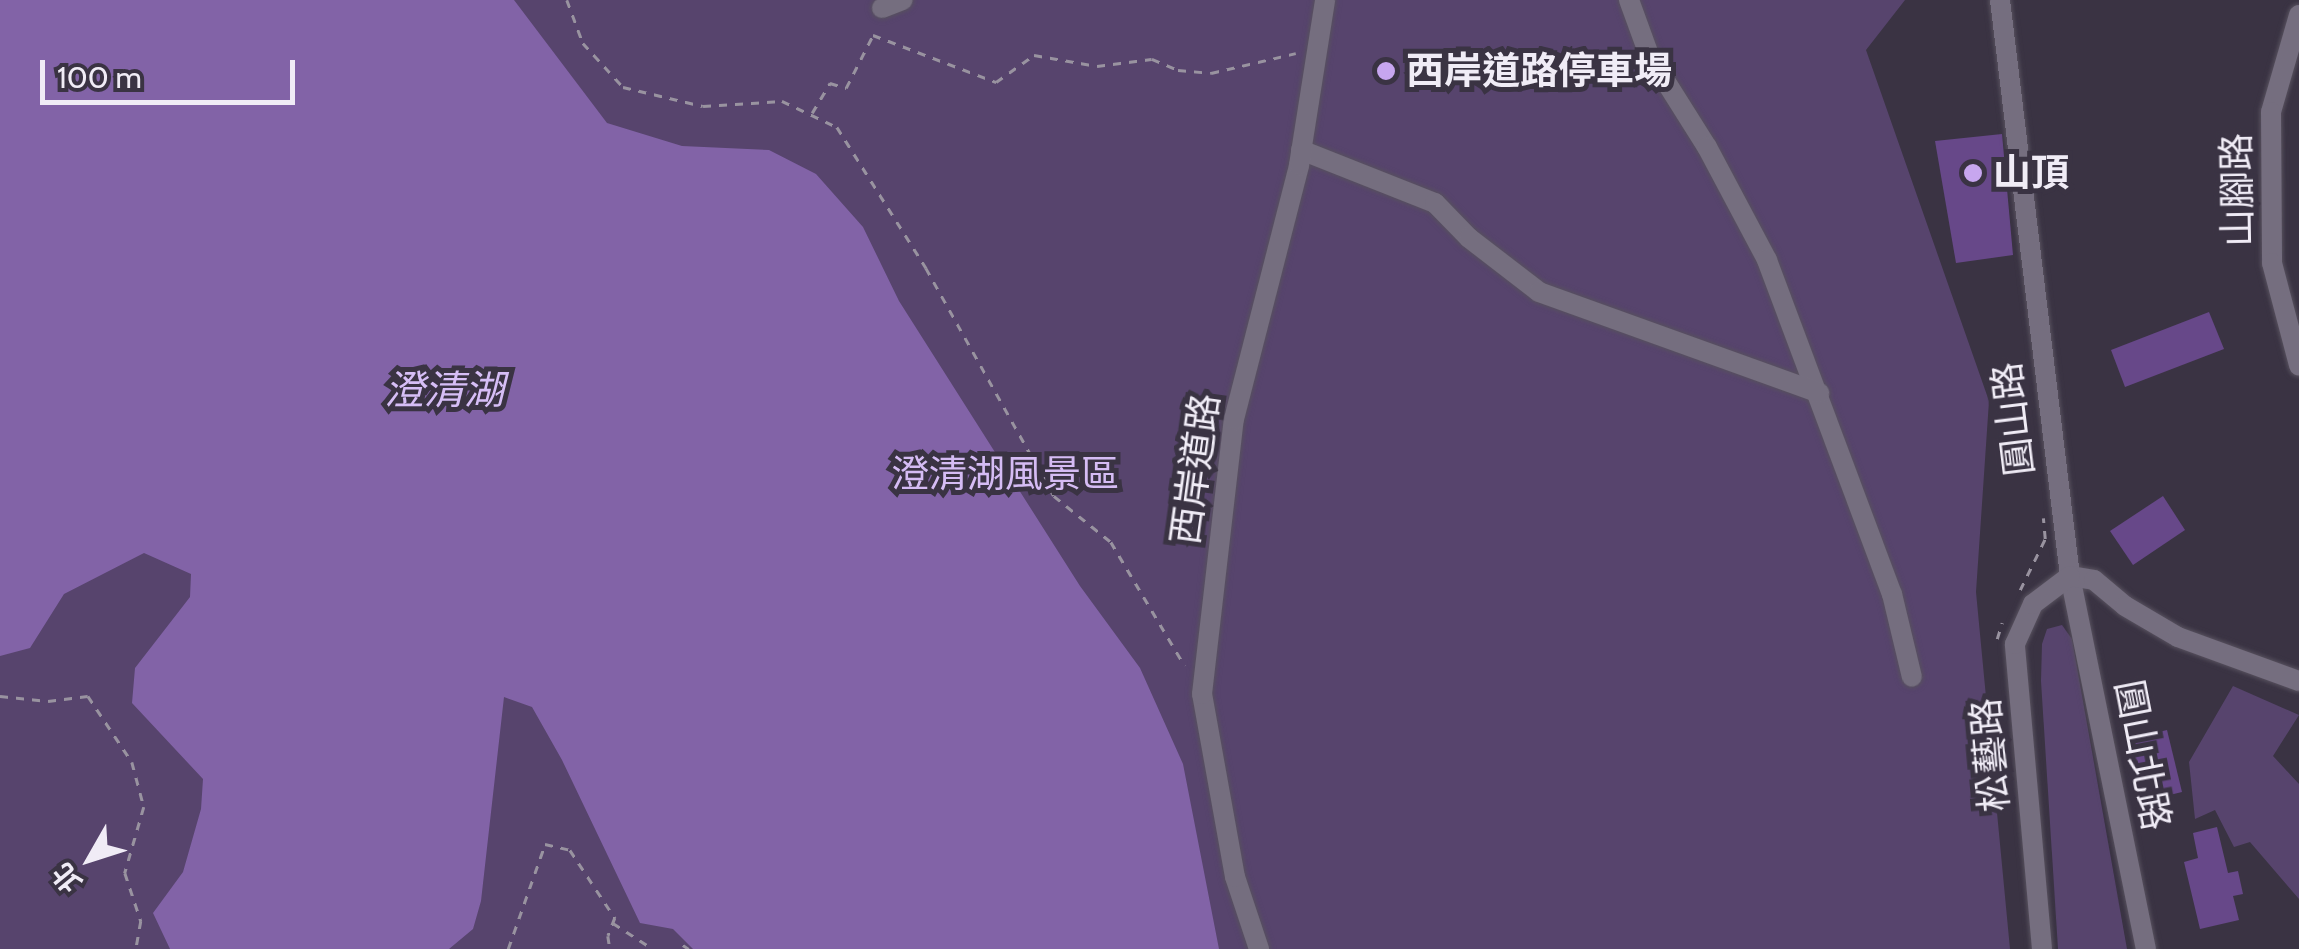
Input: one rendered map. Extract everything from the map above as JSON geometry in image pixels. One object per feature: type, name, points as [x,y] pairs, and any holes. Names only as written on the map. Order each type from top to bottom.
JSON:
[{"type":"street","points":[[882,8],[903,0]]},
{"type":"street","name":"西岸道路","points":[[1259,949],[1235,877],[1202,694],[1234,419],[1301,150],[1325,0]]},
{"type":"street","points":[[1629,0],[1649,56],[1707,147],[1767,260],[1892,594],[1912,677]]},
{"type":"street","name":"圓山路","points":[[2000,0],[2070,576]]},
{"type":"street","name":"山腳路","points":[[2299,15],[2271,112],[2272,263],[2299,365]]},
{"type":"street","points":[[1301,150],[1435,203],[1469,238],[1539,292],[1819,393]]},
{"type":"street","points":[[2070,576],[2094,580],[2125,606],[2178,636],[2299,681]]},
{"type":"street","name":"松藝路","points":[[2042,949],[2014,644],[2033,604],[2070,576]]},
{"type":"street","name":"圓山北路","points":[[2070,576],[2146,949]]},
{"type":"path","points":[[567,0],[583,43],[623,87],[703,106],[782,101],[812,112],[836,127],[926,268],[1054,496],[1111,542],[1190,674]]},
{"type":"path","points":[[812,112],[830,83],[846,88],[873,36],[996,82],[1034,56],[1097,66],[1152,60],[1178,70],[1211,73],[1317,48]]},
{"type":"path","points":[[0,696],[48,701],[88,696],[132,762],[144,807],[124,872],[141,921],[136,949]]},
{"type":"path","points":[[508,949],[545,844],[570,850],[616,918],[608,936],[610,949]]},
{"type":"path","points":[[613,923],[653,949]]},
{"type":"path","points":[[683,945],[689,949]]},
{"type":"green space","name":"澄清湖風景區","points":[[0,0],[1905,0],[1866,50],[1989,401],[1976,592],[2010,949],[0,949]]},
{"type":"green space","points":[[2062,625],[2072,639],[2127,949],[2058,949],[2041,681],[2042,644],[2047,629]]},
{"type":"green space","points":[[2233,686],[2299,715],[2273,756],[2299,784],[2299,899],[2250,842],[2234,847],[2215,810],[2195,819],[2189,762]]},
{"type":"water","name":"澄清湖","points":[[0,0],[514,0],[607,123],[682,146],[769,150],[816,174],[863,227],[899,301],[1080,586],[1140,668],[1183,764],[1219,949],[693,949],[673,929],[640,923],[562,760],[532,707],[504,697],[481,901],[473,929],[449,949],[170,949],[153,913],[183,872],[201,809],[203,779],[132,703],[135,668],[190,597],[191,574],[144,553],[64,594],[30,648],[0,656]]},
{"type":"building","name":"山頂","points":[[2002,134],[2013,255],[1956,263],[1935,141]]},
{"type":"building","points":[[2209,312],[2224,349],[2125,387],[2111,350]]},
{"type":"building","points":[[2163,496],[2185,530],[2133,565],[2110,531]]},
{"type":"building","points":[[2167,730],[2182,792],[2145,801],[2130,739]]},
{"type":"building","points":[[2217,827],[2228,873],[2238,871],[2243,894],[2233,896],[2239,920],[2200,929],[2184,862],[2198,858],[2193,833]]},
{"type":"place","name":"西岸道路停車場","points":[[1386,71]]},
{"type":"place","name":"山頂","points":[[1973,173]]}]
